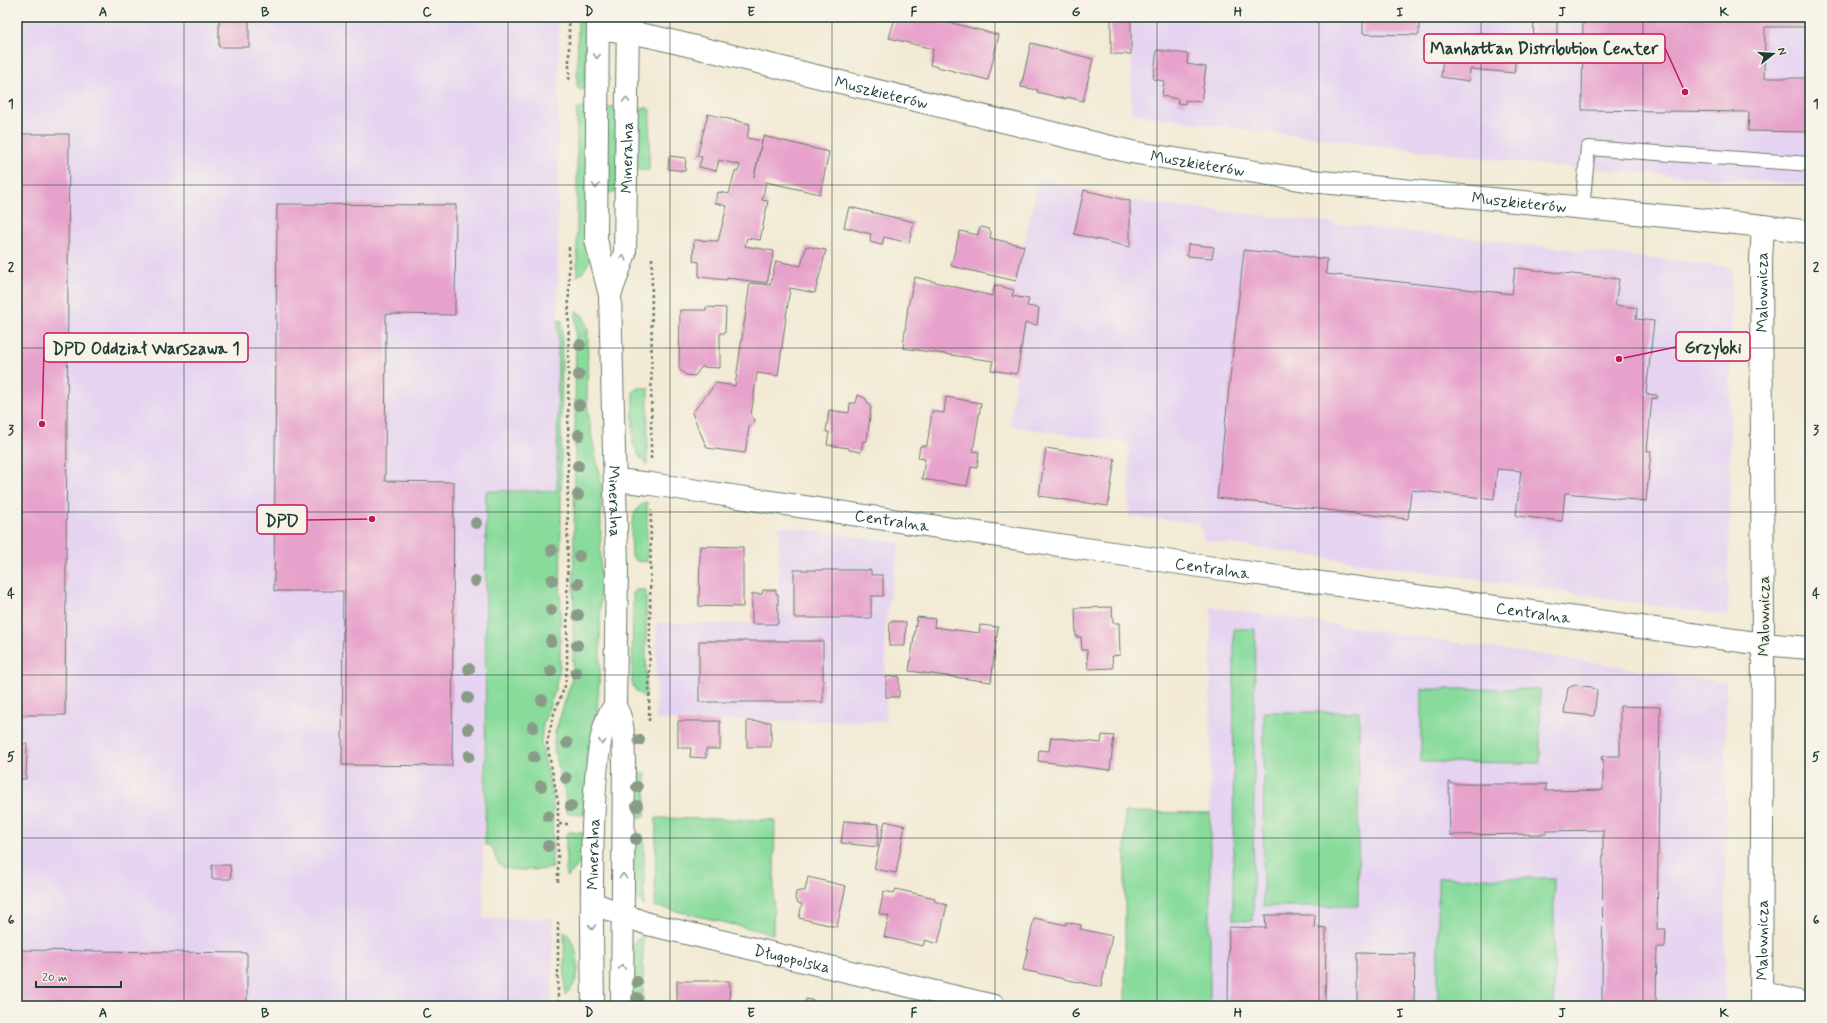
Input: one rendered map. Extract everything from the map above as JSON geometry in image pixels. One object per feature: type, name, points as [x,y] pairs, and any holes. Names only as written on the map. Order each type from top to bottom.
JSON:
[{"type":"street","name":"Muszkieterów","points":[[598,22],[628,24],[1131,152],[1312,181],[1764,226],[1810,232]]},
{"type":"street","name":"Mineralna","points":[[598,22],[596,240],[610,295],[612,421],[616,480],[615,707],[619,712],[624,760],[622,1006]]},
{"type":"street","name":"Mineralna","points":[[610,295],[625,253],[628,24]]},
{"type":"street","name":"Malownicza","points":[[1761,999],[1763,644],[1761,261],[1764,226]]},
{"type":"street","name":"Centralna","points":[[616,480],[666,486],[1194,565],[1763,644],[1810,648]]},
{"type":"street","name":"Mineralna","points":[[593,1006],[592,824],[595,785],[603,731],[608,714],[615,707]]},
{"type":"street","name":"Długopolska","points":[[592,903],[648,924],[994,1006]]},
{"type":"street","points":[[1761,999],[1810,1005]]},
{"type":"lane","points":[[1582,208],[1588,148],[1810,164]]},
{"type":"path","points":[[651,465],[652,253]]},
{"type":"path","points":[[558,882],[558,802],[547,743],[553,716],[565,686],[567,668],[569,278]]},
{"type":"path","points":[[649,723],[651,502]]},
{"type":"path","points":[[558,922],[558,1003]]},
{"type":"shaded area","points":[[17,17],[559,17],[557,492],[486,492],[483,919],[553,918],[552,1006],[17,1006]]},
{"type":"shaded area","points":[[1132,17],[1810,17],[1810,185],[1560,167],[1217,126],[1131,113]]},
{"type":"shaded area","points":[[1039,179],[1131,201],[1732,267],[1728,616],[1204,540],[1199,523],[1129,516],[1129,443],[1009,426],[1025,323],[1007,321]]},
{"type":"shaded area","points":[[779,526],[900,543],[885,624],[886,721],[656,720],[657,623],[778,624]]},
{"type":"shaded area","points":[[1211,607],[1726,682],[1725,1006],[1210,1006]]},
{"type":"green space","points":[[578,17],[586,17],[586,89],[580,90],[577,87]]},
{"type":"green space","points":[[581,107],[589,107],[589,262],[583,272],[577,276],[577,110]]},
{"type":"green space","points":[[604,107],[619,107],[616,192],[607,193]]},
{"type":"green space","points":[[635,108],[648,108],[650,110],[649,170],[639,170],[634,166]]},
{"type":"green space","points":[[576,311],[583,316],[588,330],[587,402],[601,483],[600,670],[596,726],[585,815],[569,814],[566,812],[565,794],[555,753],[554,742],[555,733],[571,682],[573,666]]},
{"type":"green space","points":[[558,320],[562,321],[560,667],[554,694],[543,724],[541,742],[553,799],[552,867],[550,869],[516,870],[500,865],[490,845],[485,845],[486,491],[557,491]]},
{"type":"green space","points":[[637,388],[648,388],[647,465],[640,458],[633,444],[633,392]]},
{"type":"green space","points":[[647,502],[647,562],[637,561],[632,557],[631,534],[633,518],[636,511],[640,506]]},
{"type":"green space","points":[[636,590],[646,590],[646,698],[636,691],[632,683],[633,593]]},
{"type":"green space","points":[[1234,629],[1255,629],[1253,921],[1233,920]]},
{"type":"green space","points":[[1421,689],[1540,689],[1540,763],[1421,762]]},
{"type":"green space","points":[[1264,712],[1359,712],[1358,906],[1263,906]]},
{"type":"green space","points":[[646,773],[645,815],[642,817],[630,816],[631,774]]},
{"type":"green space","points":[[1125,812],[1210,813],[1210,1006],[1125,1006]]},
{"type":"green space","points":[[656,818],[775,820],[773,934],[655,906]]},
{"type":"green space","points":[[569,832],[584,833],[579,863],[566,877],[566,834]]},
{"type":"green space","points":[[630,834],[642,834],[644,837],[644,906],[632,890]]},
{"type":"green space","points":[[1438,878],[1554,878],[1554,1006],[1438,1006]]},
{"type":"green space","points":[[564,930],[574,946],[578,963],[576,981],[565,995]]},
{"type":"green space","points":[[643,937],[643,1006],[630,1006],[631,945],[636,940]]},
{"type":"building","points":[[219,17],[249,17],[249,47],[219,47]]},
{"type":"building","points":[[891,17],[941,17],[940,20],[999,35],[988,80],[930,65],[933,49],[889,38],[895,18]]},
{"type":"building","points":[[1111,17],[1131,17],[1131,54],[1111,54]]},
{"type":"building","points":[[1363,17],[1419,17],[1419,35],[1363,34]]},
{"type":"building","points":[[1534,17],[1557,17],[1557,49],[1533,49]]},
{"type":"building","points":[[1583,17],[1808,17],[1808,27],[1765,27],[1764,78],[1810,78],[1810,132],[1748,131],[1749,112],[1582,110]]},
{"type":"building","points":[[1473,34],[1518,39],[1514,73],[1470,69],[1469,81],[1441,77],[1445,36],[1472,39]]},
{"type":"building","points":[[1031,43],[1093,59],[1083,101],[1067,97],[1066,99],[1037,92],[1038,90],[1021,87]]},
{"type":"building","points":[[1157,50],[1188,54],[1187,64],[1206,67],[1201,102],[1185,100],[1185,104],[1177,103],[1178,99],[1162,96],[1164,81],[1153,79]]},
{"type":"building","points":[[708,114],[750,124],[747,138],[762,141],[763,136],[829,152],[820,194],[766,182],[762,200],[768,201],[760,240],[747,238],[745,246],[774,251],[767,283],[727,278],[727,280],[699,277],[699,262],[693,261],[694,240],[718,241],[727,206],[715,203],[718,192],[729,194],[735,171],[738,172],[740,165],[719,160],[716,171],[699,167],[702,157],[697,156]]},
{"type":"building","points":[[17,134],[69,134],[65,715],[21,715],[20,744],[27,744],[26,779],[17,779]]},
{"type":"building","points":[[669,156],[686,158],[685,171],[668,169]]},
{"type":"building","points":[[1084,190],[1130,201],[1130,247],[1074,234]]},
{"type":"building","points":[[277,204],[456,205],[455,315],[386,314],[385,481],[454,482],[452,766],[342,765],[343,591],[274,591]]},
{"type":"building","points":[[849,207],[914,222],[909,243],[884,237],[882,245],[870,242],[871,234],[844,227]]},
{"type":"building","points":[[982,227],[989,229],[991,232],[990,238],[1024,246],[1016,281],[951,266],[960,231],[978,235],[979,229]]},
{"type":"building","points":[[1188,244],[1214,247],[1212,258],[1187,256]]},
{"type":"building","points":[[806,246],[826,250],[815,293],[790,288],[778,376],[757,373],[751,415],[755,420],[749,427],[745,453],[707,448],[692,413],[716,383],[735,386],[750,283],[770,285],[776,261],[801,266]]},
{"type":"building","points":[[1244,250],[1327,259],[1326,274],[1512,294],[1515,268],[1619,279],[1615,305],[1637,308],[1636,319],[1654,321],[1646,394],[1657,395],[1657,398],[1652,398],[1647,451],[1651,451],[1646,501],[1565,493],[1562,521],[1516,516],[1521,471],[1497,469],[1494,499],[1411,490],[1408,519],[1217,498]]},
{"type":"building","points":[[915,277],[992,296],[995,285],[1014,290],[1012,296],[1029,299],[1027,306],[1039,308],[1037,325],[1025,323],[1017,374],[991,370],[993,361],[903,348],[908,306]]},
{"type":"building","points":[[706,307],[726,308],[725,333],[720,333],[720,368],[701,367],[695,376],[686,375],[679,369],[680,310],[706,310]]},
{"type":"building","points":[[858,395],[865,398],[871,408],[867,441],[863,441],[861,452],[849,450],[849,448],[827,445],[829,432],[826,432],[829,410],[849,413],[850,403],[856,403]]},
{"type":"building","points":[[946,397],[981,403],[973,451],[979,452],[977,468],[971,467],[967,486],[922,479],[925,459],[918,458],[920,446],[927,446],[932,411],[944,413]]},
{"type":"building","points":[[1046,448],[1115,459],[1108,506],[1039,496]]},
{"type":"building","points":[[700,546],[743,547],[743,607],[699,606]]},
{"type":"building","points":[[794,570],[871,570],[871,575],[883,575],[883,596],[871,596],[871,618],[794,618]]},
{"type":"building","points":[[763,590],[776,590],[776,594],[778,594],[778,624],[752,624],[752,594],[762,594]]},
{"type":"building","points":[[1112,607],[1113,623],[1119,623],[1120,655],[1112,656],[1113,668],[1088,669],[1087,650],[1082,650],[1081,637],[1076,637],[1075,608]]},
{"type":"building","points":[[917,617],[935,619],[934,627],[979,633],[980,625],[998,627],[991,682],[909,671]]},
{"type":"building","points":[[890,621],[906,622],[905,646],[889,646]]},
{"type":"building","points":[[699,641],[823,641],[823,702],[699,702]]},
{"type":"building","points":[[899,676],[899,697],[886,697],[886,677]]},
{"type":"building","points":[[1575,685],[1591,687],[1597,691],[1594,716],[1564,713],[1568,688]]},
{"type":"building","points":[[1620,706],[1660,707],[1657,929],[1666,929],[1665,947],[1657,947],[1656,1006],[1602,1006],[1603,830],[1547,831],[1546,834],[1450,835],[1449,782],[1451,782],[1451,784],[1546,784],[1546,791],[1603,790],[1602,756],[1620,756]]},
{"type":"building","points":[[678,721],[720,721],[720,749],[706,749],[706,758],[690,757],[691,748],[678,748]]},
{"type":"building","points":[[747,721],[771,722],[771,747],[747,747]]},
{"type":"building","points":[[1102,735],[1114,736],[1110,770],[1038,761],[1039,750],[1049,751],[1051,737],[1101,743]]},
{"type":"building","points":[[844,821],[879,824],[877,847],[841,843]]},
{"type":"building","points":[[885,821],[905,826],[896,873],[874,869]]},
{"type":"building","points":[[212,865],[230,865],[231,879],[212,879]]},
{"type":"building","points":[[808,877],[846,886],[837,927],[799,918],[802,904],[798,903],[795,899],[796,892],[805,891]]},
{"type":"building","points":[[896,889],[935,898],[934,901],[947,905],[938,944],[925,940],[923,946],[884,937],[889,916],[879,914],[884,891],[894,893]]},
{"type":"building","points":[[1265,915],[1316,915],[1314,927],[1326,928],[1325,1006],[1228,1006],[1229,927],[1266,928]]},
{"type":"building","points":[[1034,918],[1066,925],[1066,922],[1081,925],[1080,929],[1112,936],[1101,987],[1023,970]]},
{"type":"building","points":[[17,950],[247,953],[247,1006],[17,1006]]},
{"type":"building","points":[[1357,953],[1415,954],[1414,1006],[1357,1006]]},
{"type":"building","points":[[677,981],[730,981],[729,1006],[677,1006]]},
{"type":"building","points":[[806,999],[833,1005],[833,1006],[805,1006]]},
{"type":"place","name":"Manhattan Distribution Center","points":[[1685,92]]},
{"type":"place","name":"Grzybki","points":[[1619,359]]},
{"type":"place","name":"DPD Oddział Warszawa 1","points":[[42,424]]},
{"type":"place","name":"DPD","points":[[372,519]]}]
